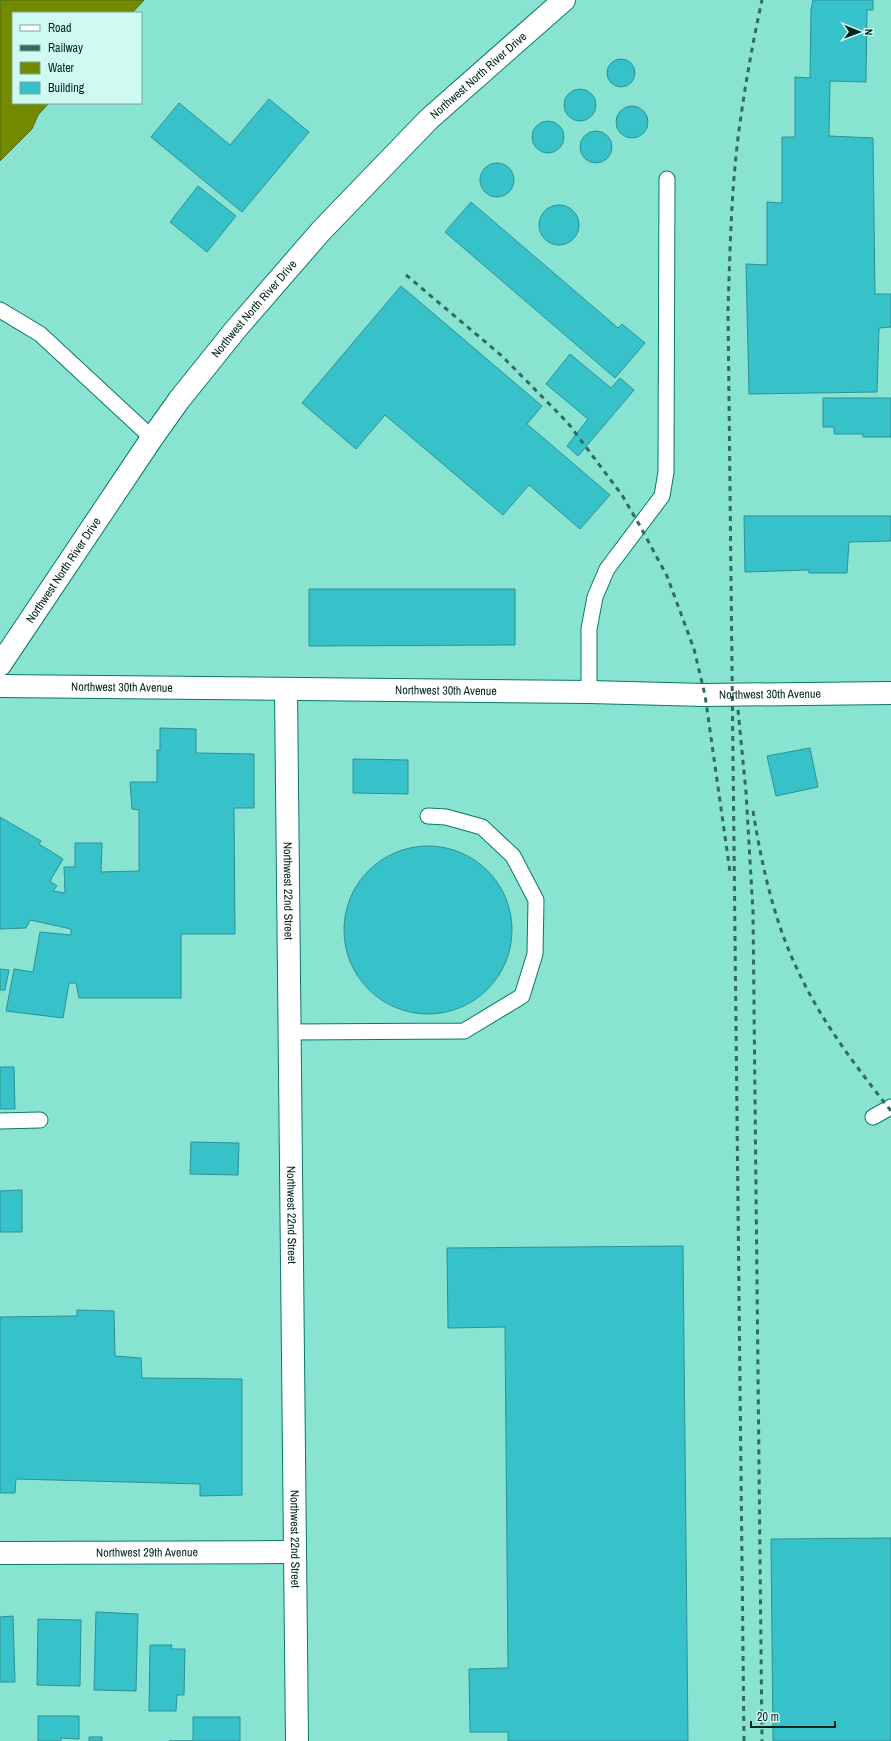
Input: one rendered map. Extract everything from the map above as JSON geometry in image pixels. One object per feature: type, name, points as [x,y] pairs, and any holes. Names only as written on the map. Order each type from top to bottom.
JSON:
[{"type":"street","name":"Northwest North River Drive","points":[[0,664],[152,438],[179,400],[236,329],[316,237],[378,170],[429,119],[564,0]]},
{"type":"street","name":"Northwest 30th Avenue","points":[[0,686],[286,688],[705,695],[891,693]]},
{"type":"street","name":"Northwest 22nd Street","points":[[286,688],[297,1741]]},
{"type":"street","name":"Northwest 29th Avenue","points":[[0,1553],[294,1552]]},
{"type":"lane","points":[[589,692],[589,629],[595,597],[607,569],[662,496],[666,472],[667,178]]},
{"type":"lane","points":[[0,310],[40,334],[152,438]]},
{"type":"lane","points":[[290,1032],[464,1031],[522,996],[535,954],[536,900],[533,894],[513,856],[482,827],[446,817],[428,816]]},
{"type":"lane","points":[[873,1117],[891,1107]]},
{"type":"lane","points":[[0,1120],[40,1120]]},
{"type":"water","points":[[0,0],[144,0],[133,12],[12,12],[12,104],[48,104],[38,115],[32,129],[0,161]]},
{"type":"building","points":[[813,0],[873,0],[873,10],[867,10],[866,82],[830,81],[829,136],[873,138],[875,294],[891,294],[891,327],[879,328],[877,392],[749,394],[746,264],[767,265],[767,202],[782,203],[782,137],[795,137],[795,77],[810,78],[811,10]]},
{"type":"building","points":[[621,59],[627,60],[631,63],[634,67],[634,79],[631,83],[627,86],[621,87],[615,86],[611,83],[608,79],[607,73],[608,67],[611,63],[615,60]]},
{"type":"building","points":[[577,89],[583,89],[593,96],[596,105],[595,111],[589,118],[583,121],[577,121],[567,114],[564,108],[564,102],[571,92]]},
{"type":"building","points":[[269,99],[309,132],[242,212],[151,137],[179,103],[230,145]]},
{"type":"building","points":[[629,106],[635,106],[645,113],[648,122],[647,128],[641,135],[635,138],[629,138],[619,131],[616,125],[616,119],[623,109]]},
{"type":"building","points":[[545,121],[551,121],[561,128],[564,137],[563,143],[557,150],[551,153],[545,153],[535,146],[532,140],[532,134],[539,124]]},
{"type":"building","points":[[593,131],[599,131],[609,138],[612,147],[611,153],[605,160],[599,163],[593,163],[583,156],[580,150],[580,144],[587,134]]},
{"type":"building","points":[[497,163],[509,168],[514,180],[509,192],[497,197],[485,192],[480,180],[485,168]]},
{"type":"building","points":[[198,186],[236,216],[207,252],[170,222]]},
{"type":"building","points":[[471,202],[618,328],[622,324],[645,343],[615,378],[445,232]]},
{"type":"building","points":[[563,205],[570,208],[576,214],[579,225],[578,233],[570,242],[563,245],[555,245],[548,242],[540,233],[539,221],[542,214],[551,206]]},
{"type":"building","points":[[401,286],[542,406],[527,424],[610,495],[580,529],[529,485],[503,515],[385,415],[356,449],[302,403]]},
{"type":"building","points":[[570,354],[611,388],[620,378],[634,390],[578,456],[567,446],[588,419],[546,384]]},
{"type":"building","points":[[823,398],[891,398],[891,437],[863,437],[863,434],[834,434],[834,427],[823,427]]},
{"type":"building","points":[[744,516],[891,516],[891,541],[849,542],[847,573],[809,573],[809,570],[745,572]]},
{"type":"building","points":[[309,589],[515,589],[515,645],[309,646]]},
{"type":"building","points":[[160,728],[196,729],[196,753],[254,754],[254,808],[234,808],[235,934],[181,934],[181,998],[79,998],[76,983],[69,983],[63,1018],[6,1011],[14,969],[33,972],[40,932],[71,935],[71,929],[30,920],[26,928],[0,929],[0,817],[41,841],[39,844],[63,859],[50,881],[57,886],[53,891],[65,893],[64,867],[75,867],[75,843],[102,843],[101,872],[139,871],[139,810],[132,809],[130,782],[157,782],[157,750],[160,750]]},
{"type":"building","points":[[810,748],[818,787],[776,796],[767,756]]},
{"type":"building","points":[[353,759],[408,760],[408,794],[353,793]]},
{"type":"building","points":[[428,846],[452,850],[467,856],[481,865],[493,877],[502,891],[508,906],[512,930],[508,954],[502,969],[493,983],[481,995],[467,1004],[452,1010],[428,1014],[404,1010],[389,1004],[375,995],[363,983],[354,969],[348,954],[344,930],[348,906],[354,891],[363,877],[375,865],[389,856],[404,850]]},
{"type":"building","points":[[0,969],[9,970],[5,990],[0,990]]},
{"type":"building","points":[[0,1067],[14,1067],[15,1109],[0,1109]]},
{"type":"building","points":[[191,1142],[239,1143],[238,1175],[190,1174]]},
{"type":"building","points":[[22,1190],[22,1232],[0,1232],[0,1191]]},
{"type":"building","points":[[683,1246],[688,1741],[508,1741],[508,1732],[470,1732],[469,1669],[508,1668],[505,1327],[448,1328],[447,1248]]},
{"type":"building","points":[[77,1310],[114,1311],[115,1356],[141,1358],[142,1378],[242,1379],[242,1495],[200,1496],[200,1484],[16,1479],[15,1493],[0,1493],[0,1317],[77,1316]]},
{"type":"building","points":[[891,1538],[891,1741],[773,1741],[771,1539]]},
{"type":"building","points":[[96,1612],[138,1614],[136,1691],[94,1690]]},
{"type":"building","points":[[13,1616],[15,1682],[0,1682],[0,1617]]},
{"type":"building","points":[[38,1619],[81,1620],[80,1686],[37,1685]]},
{"type":"building","points":[[150,1645],[172,1645],[171,1649],[185,1649],[184,1695],[177,1695],[176,1711],[149,1711]]},
{"type":"building","points":[[38,1716],[79,1716],[79,1739],[61,1738],[61,1741],[38,1741]]},
{"type":"building","points":[[193,1717],[240,1717],[240,1741],[193,1741]]},
{"type":"building","points":[[89,1737],[102,1737],[102,1741],[89,1741]]},
{"type":"railway","points":[[744,1741],[728,310],[731,224],[740,120],[762,0]]},
{"type":"railway","points":[[406,275],[502,356],[568,423],[622,495],[640,526],[667,576],[694,649],[705,695],[730,872]]},
{"type":"railway","points":[[738,710],[746,792],[753,912],[762,1741]]},
{"type":"railway","points":[[753,811],[765,875],[777,917],[792,958],[820,1012],[854,1063],[891,1111]]}]
